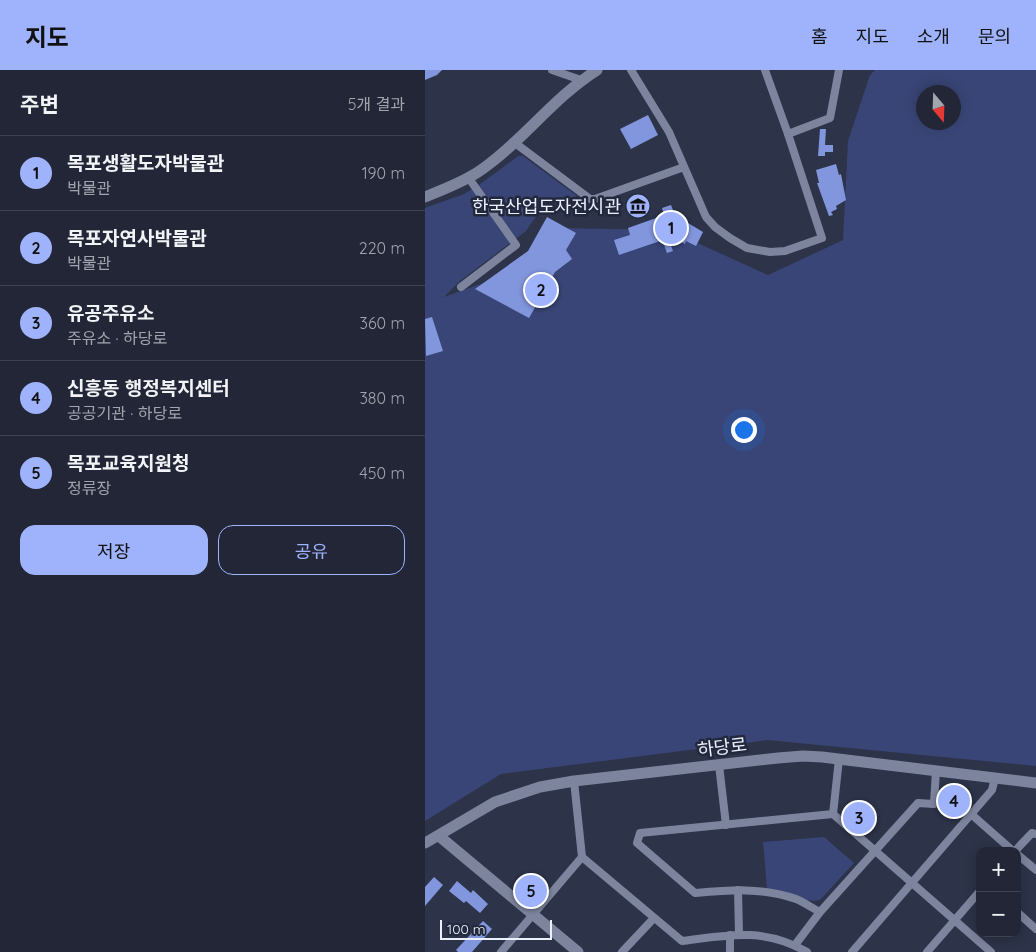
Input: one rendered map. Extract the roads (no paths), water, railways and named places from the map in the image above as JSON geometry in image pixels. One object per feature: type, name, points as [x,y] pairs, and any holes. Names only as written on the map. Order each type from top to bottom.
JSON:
[{"type":"street","points":[[551,70],[581,80]]},
{"type":"street","points":[[425,197],[481,170],[515,143],[551,106],[581,80],[597,70]]},
{"type":"street","points":[[631,70],[669,132],[706,217],[730,238],[747,248],[770,252],[785,251],[822,238],[765,70]]},
{"type":"street","points":[[788,134],[830,118],[839,70]]},
{"type":"street","points":[[515,143],[590,199],[595,199],[684,167]]},
{"type":"street","points":[[461,286],[516,245],[468,177]]},
{"type":"street","name":"하당로","points":[[425,843],[495,802],[528,790],[574,781],[803,756],[1036,783]]},
{"type":"street","points":[[833,814],[839,759]]},
{"type":"street","points":[[719,765],[726,825]]},
{"type":"street","points":[[795,945],[820,912],[918,803],[934,804],[936,770]]},
{"type":"street","points":[[852,952],[992,790],[995,778]]},
{"type":"street","points":[[574,781],[582,857],[682,941],[739,934],[795,945],[807,952]]},
{"type":"street","points":[[820,912],[795,899],[765,891],[738,890],[695,893],[637,843],[640,833],[833,814],[991,952]]},
{"type":"street","points":[[971,814],[1009,847]]},
{"type":"street","points":[[1018,847],[1032,833],[1036,834]]},
{"type":"street","points":[[439,836],[578,952]]},
{"type":"street","points":[[501,952],[582,857]]},
{"type":"street","points":[[1021,857],[1036,870]]},
{"type":"street","points":[[738,890],[739,934]]},
{"type":"street","points":[[927,952],[979,892]]},
{"type":"street","points":[[1021,915],[1036,928]]},
{"type":"street","points":[[622,952],[654,918]]},
{"type":"street","points":[[730,935],[730,952]]},
{"type":"place","name":"한국산업도자전시관","points":[[638,206]]},
{"type":"place","name":"목포생활도자박물관","points":[[671,228]]},
{"type":"place","name":"목포자연사박물관","points":[[541,290]]},
{"type":"place","name":"신흥동 행정복지센터","points":[[954,801]]},
{"type":"place","name":"유공주유소","points":[[859,818]]},
{"type":"place","name":"목포교육지원청","points":[[531,891]]}]
